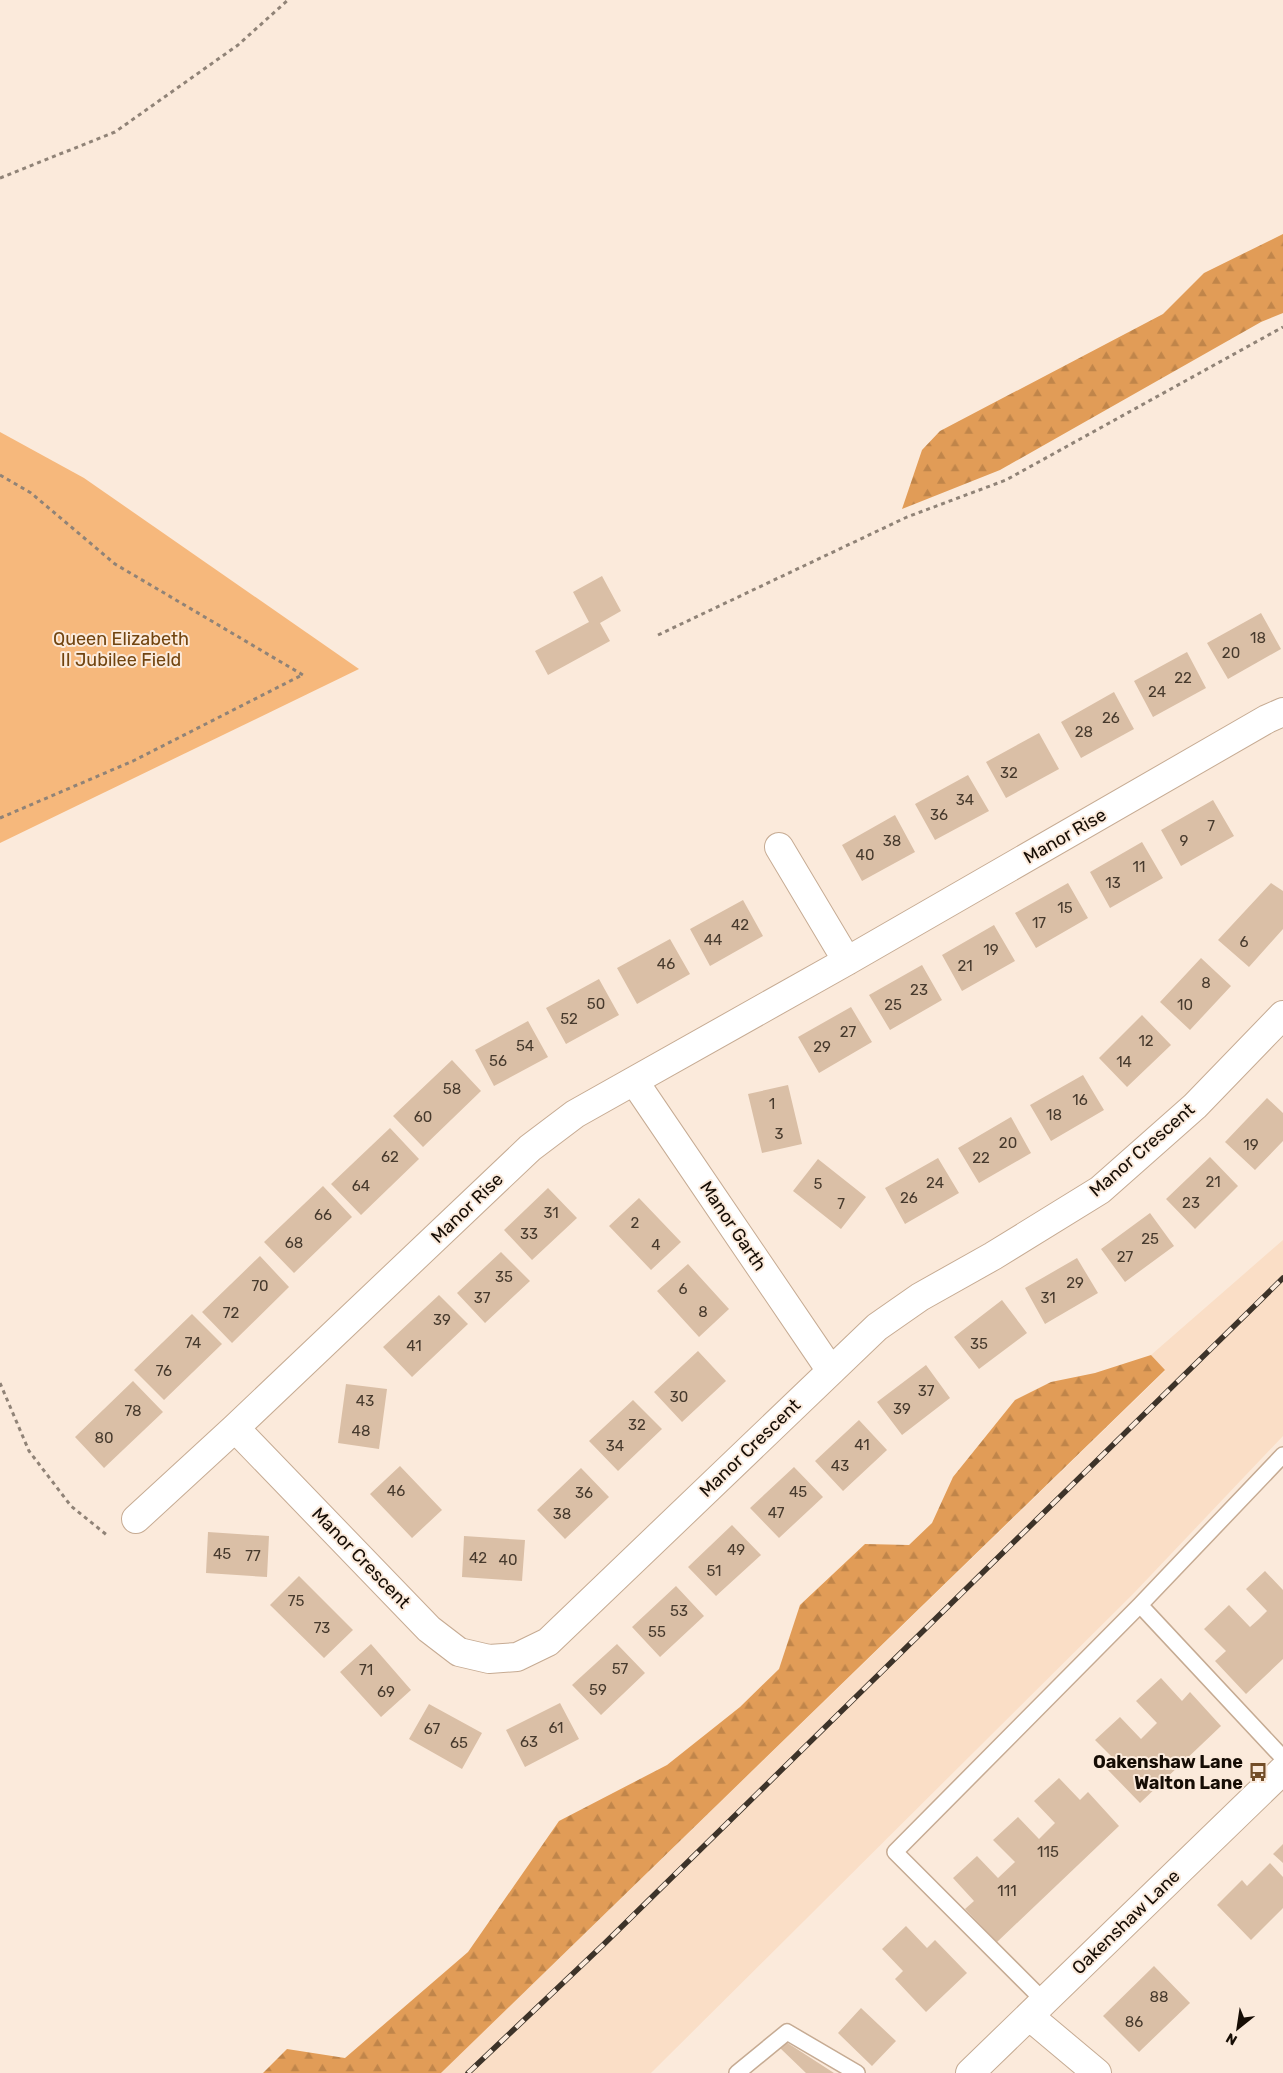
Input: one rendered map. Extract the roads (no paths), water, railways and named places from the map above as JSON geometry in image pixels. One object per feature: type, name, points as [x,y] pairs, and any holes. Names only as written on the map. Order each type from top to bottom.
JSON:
[{"type":"street","name":"Manor Rise","points":[[136,1519],[235,1428],[530,1148],[575,1114],[847,961],[1267,719],[1283,712]]},
{"type":"street","points":[[779,847],[847,961]]},
{"type":"street","name":"Manor Crescent","points":[[235,1428],[429,1629],[459,1652],[489,1659],[517,1657],[548,1642],[877,1327],[920,1297],[993,1256],[1100,1190],[1195,1106],[1283,1015]]},
{"type":"street","name":"Manor Garth","points":[[634,1081],[831,1371]]},
{"type":"street","name":"Oakenshaw Lane","points":[[970,2073],[1283,1770]]},
{"type":"street","points":[[1036,2008],[1096,2073]]},
{"type":"lane","points":[[1036,2008],[895,1852],[1140,1605],[1283,1455]]},
{"type":"lane","points":[[1140,1605],[1283,1758]]},
{"type":"lane","points":[[738,2073],[787,2032],[857,2073]]},
{"type":"railway","points":[[468,2073],[603,1945],[1283,1278]]},
{"type":"place","name":"Oakenshaw Lane Walton Lane","points":[[1258,1772]]},
{"type":"park label","name":"Queen Elizabeth II Jubilee Field","points":[[121,649]]}]
